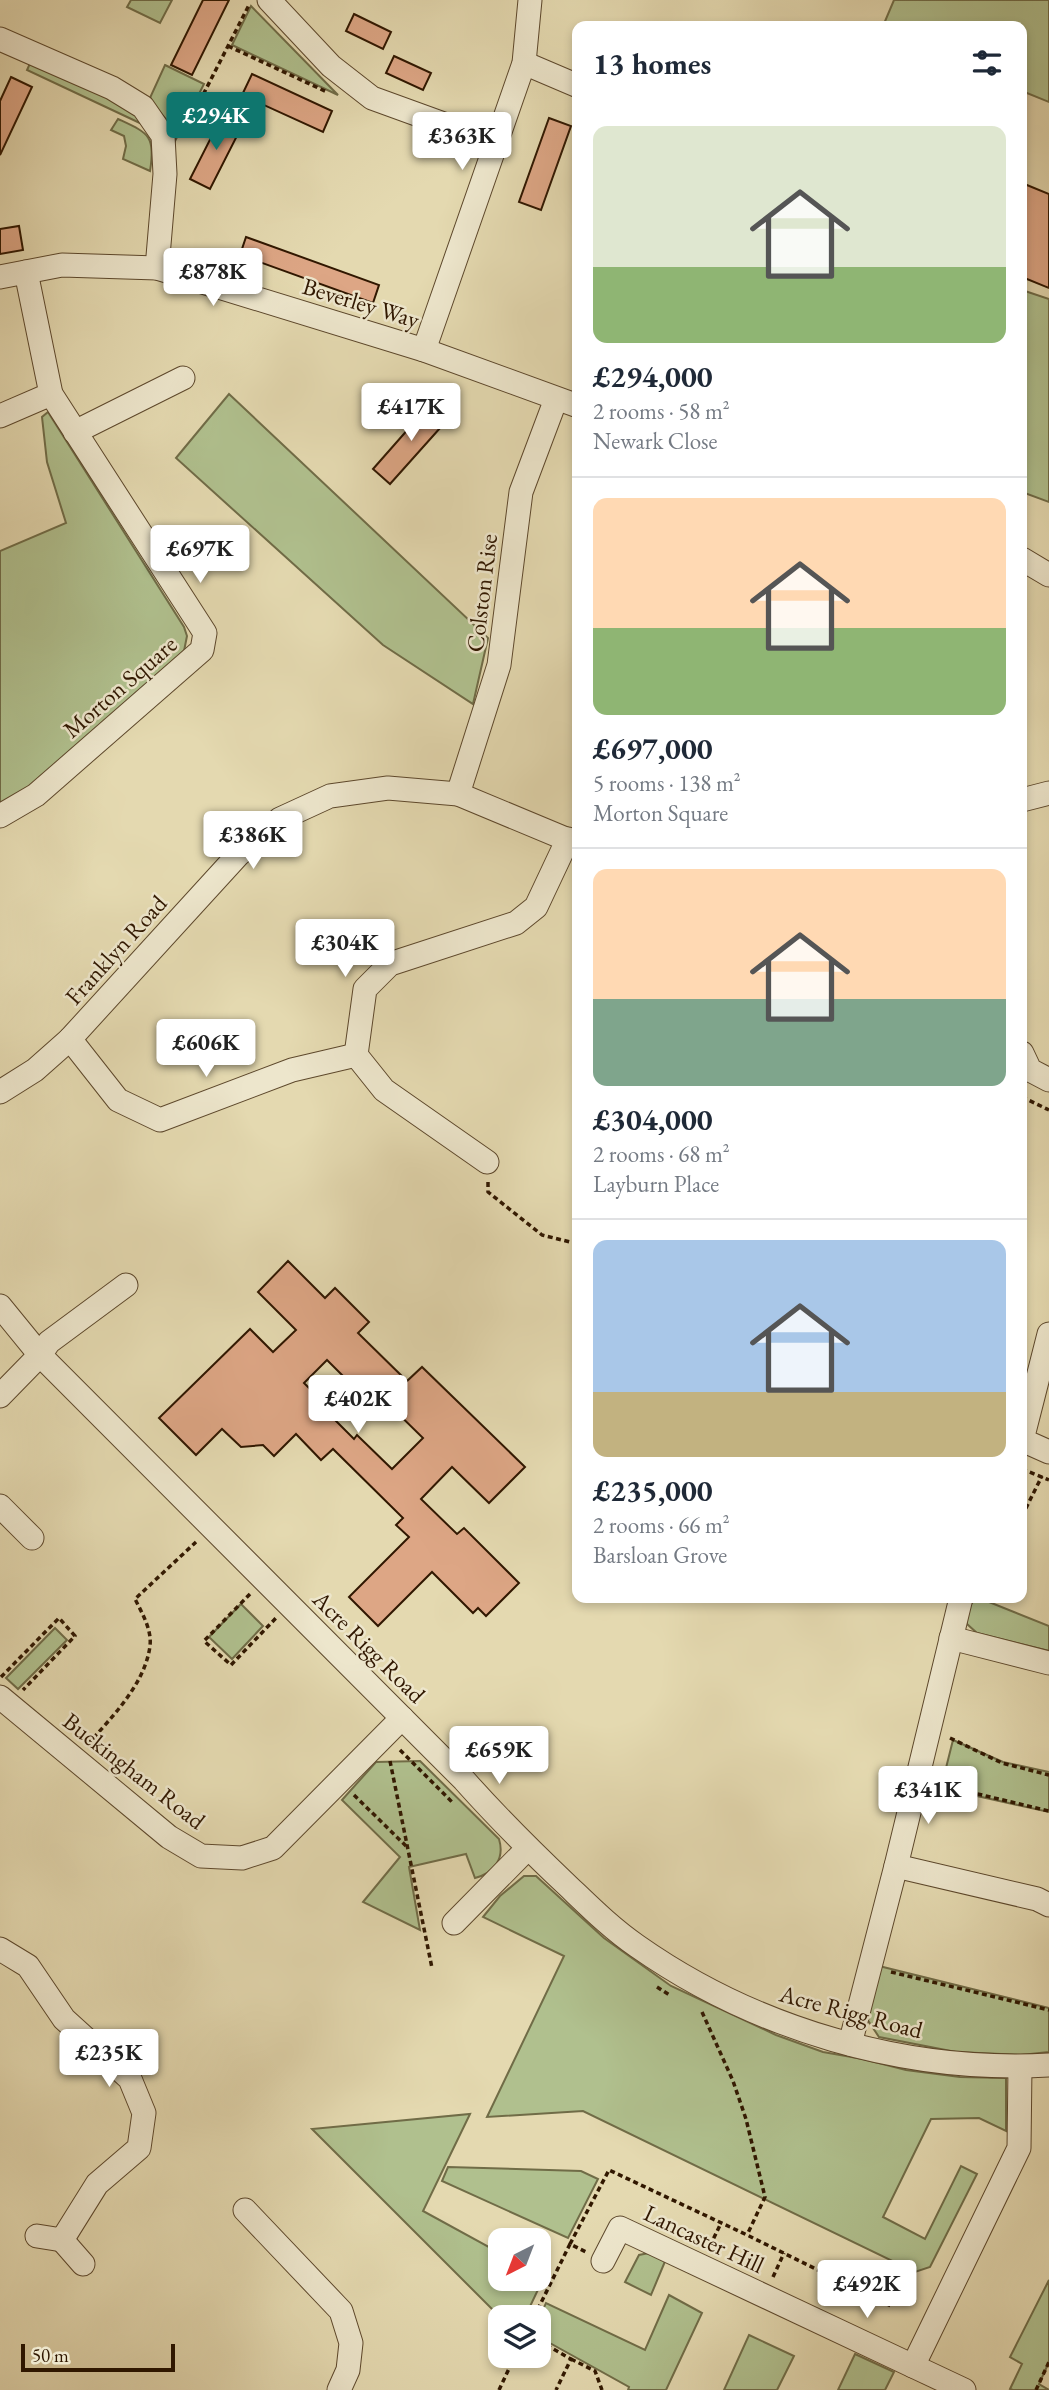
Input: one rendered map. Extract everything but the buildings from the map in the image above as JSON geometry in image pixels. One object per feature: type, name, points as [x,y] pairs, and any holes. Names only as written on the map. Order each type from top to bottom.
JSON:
[{"type":"street","points":[[269,0],[331,65],[372,98],[496,143]]},
{"type":"street","points":[[424,350],[524,63],[530,0]]},
{"type":"street","points":[[0,39],[112,88],[143,107],[163,136],[165,174],[157,268]]},
{"type":"street","points":[[524,63],[572,83]]},
{"type":"street","name":"Beverley Way","points":[[0,277],[62,265],[157,268],[424,350],[567,403]]},
{"type":"street","name":"Morton Square","points":[[0,816],[36,794],[202,650],[205,634],[51,394],[26,272]]},
{"type":"street","points":[[75,432],[183,378]]},
{"type":"street","points":[[0,416],[51,394]]},
{"type":"street","name":"Colston Rise","points":[[458,794],[499,665],[521,492],[567,403]]},
{"type":"street","points":[[1027,562],[1049,575]]},
{"type":"street","name":"Franklyn Road","points":[[0,1092],[35,1070],[70,1039],[238,855],[280,819],[330,796],[388,788],[458,794],[572,841]]},
{"type":"street","points":[[1027,799],[1049,793]]},
{"type":"street","points":[[487,1162],[384,1090],[356,1055],[365,989],[390,964],[516,923],[536,907],[572,843]]},
{"type":"street","points":[[70,1039],[118,1100],[160,1120],[292,1070],[356,1055]]},
{"type":"street","points":[[1027,1064],[1030,1070],[1049,1080]]},
{"type":"street","points":[[0,1396],[49,1342],[126,1285]]},
{"type":"street","name":"Acre Rigg Road","points":[[0,1306],[40,1355],[464,1780],[528,1848],[635,1945],[703,1987],[760,2014],[850,2044],[925,2060],[1020,2067],[1049,2065]]},
{"type":"street","points":[[1027,1424],[1049,1334]]},
{"type":"street","points":[[1027,1442],[1049,1452]]},
{"type":"street","points":[[0,1506],[32,1538]]},
{"type":"street","points":[[850,2044],[960,1603]]},
{"type":"street","points":[[951,1638],[1049,1663]]},
{"type":"street","name":"Buckingham Road","points":[[4,1701],[169,1837],[201,1856],[242,1858],[273,1848],[402,1718]]},
{"type":"street","points":[[454,1923],[528,1848]]},
{"type":"street","points":[[896,1867],[1037,1899],[1049,1905]]},
{"type":"street","points":[[0,1950],[27,1966],[64,2020],[130,2079],[144,2113],[139,2148],[97,2184],[62,2240]]},
{"type":"street","points":[[913,2366],[1019,2148],[1020,2067]]},
{"type":"street","points":[[245,2210],[341,2311],[351,2343],[348,2370],[339,2390]]},
{"type":"street","name":"Lancaster Hill","points":[[603,2261],[620,2228],[964,2390]]},
{"type":"street","points":[[37,2236],[62,2240],[83,2264]]},
{"type":"path","points":[[164,153],[176,147],[251,0]]},
{"type":"path","points":[[228,46],[333,95]]},
{"type":"path","points":[[1027,1099],[1049,1110]]},
{"type":"path","points":[[487,1162],[488,1192],[542,1235],[572,1242]]},
{"type":"path","points":[[1027,1471],[1049,1480]]},
{"type":"path","points":[[1027,1506],[1042,1476]]},
{"type":"path","points":[[75,1759],[116,1713],[141,1674],[150,1645],[147,1626],[135,1599],[212,1527]]},
{"type":"path","points":[[264,1579],[204,1641],[231,1665],[289,1604]]},
{"type":"path","points":[[0,1678],[59,1618],[75,1636],[4,1701]]},
{"type":"path","points":[[929,1731],[952,1738],[1002,1763],[1049,1775]]},
{"type":"path","points":[[385,1735],[432,1968]]},
{"type":"path","points":[[917,1779],[1049,1811]]},
{"type":"path","points":[[340,1781],[407,1847]]},
{"type":"path","points":[[870,1967],[1049,2010]]},
{"type":"path","points":[[702,2011],[733,2081],[746,2119],[765,2197],[747,2235]]},
{"type":"path","points":[[540,2305],[609,2170],[891,2306]]},
{"type":"path","points":[[701,2266],[721,2223]]},
{"type":"path","points":[[569,2244],[603,2261]]},
{"type":"path","points":[[551,2348],[595,2371],[602,2390]]},
{"type":"path","points":[[556,2390],[571,2359]]},
{"type":"path","points":[[1036,2390],[1049,2362]]},
{"type":"path","points":[[499,2390],[509,2368]]},
{"type":"green space","points":[[131,0],[172,0],[160,23],[127,7]]},
{"type":"green space","points":[[894,0],[1049,0],[1049,102],[1027,93],[1027,21],[885,21]]},
{"type":"green space","points":[[251,6],[338,95],[232,45]]},
{"type":"green space","points":[[31,61],[129,107],[142,124],[27,70]]},
{"type":"green space","points":[[165,65],[204,84],[175,141],[170,124],[149,100]]},
{"type":"green space","points":[[118,119],[148,137],[152,150],[150,171],[123,159],[126,146],[124,136],[111,130]]},
{"type":"green space","points":[[1027,292],[1049,299],[1049,502],[1027,494]]},
{"type":"green space","points":[[229,394],[488,638],[473,704],[383,645],[176,458]]},
{"type":"green space","points":[[48,412],[184,627],[187,636],[184,651],[18,800],[0,807],[0,551],[66,523],[47,462],[42,417]]},
{"type":"green space","points":[[992,1603],[1049,1626],[1049,1651],[977,1633],[967,1624],[970,1605]]},
{"type":"green space","points":[[241,1604],[263,1626],[232,1659],[209,1637]]},
{"type":"green space","points":[[55,1628],[67,1640],[18,1689],[6,1678]]},
{"type":"green space","points":[[953,1740],[1003,1762],[1049,1772],[1049,1812],[941,1788]]},
{"type":"green space","points":[[420,1761],[499,1839],[500,1853],[493,1869],[475,1878],[466,1854],[409,1867],[420,1930],[363,1902],[400,1857],[342,1800],[376,1762]]},
{"type":"green space","points":[[524,1876],[536,1876],[604,1938],[671,1986],[776,2035],[823,2052],[906,2070],[960,2077],[1006,2078],[1006,2131],[979,2118],[931,2119],[883,2217],[925,2239],[961,2166],[977,2174],[930,2267],[915,2272],[583,2111],[487,2117],[564,1956],[483,1917],[500,1896]]},
{"type":"green space","points":[[879,1966],[1049,2008],[1049,2052],[1021,2055],[956,2052],[879,2037],[865,2016]]},
{"type":"green space","points":[[470,2114],[423,2211],[488,2246],[488,2291],[537,2291],[531,2305],[488,2305],[312,2129]]},
{"type":"green space","points":[[448,2167],[581,2171],[598,2179],[568,2238],[551,2228],[442,2181]]},
{"type":"green space","points":[[649,2253],[666,2259],[651,2295],[625,2282],[639,2255]]},
{"type":"green space","points":[[1049,2280],[1049,2362],[1039,2384],[1049,2390],[1010,2389],[1022,2364],[1010,2357]]},
{"type":"green space","points":[[669,2295],[702,2313],[666,2390],[628,2390],[629,2387],[551,2344],[551,2305],[645,2350]]},
{"type":"green space","points":[[749,2335],[794,2356],[777,2390],[724,2390]]},
{"type":"green space","points":[[855,2354],[894,2372],[885,2390],[838,2390]]}]
